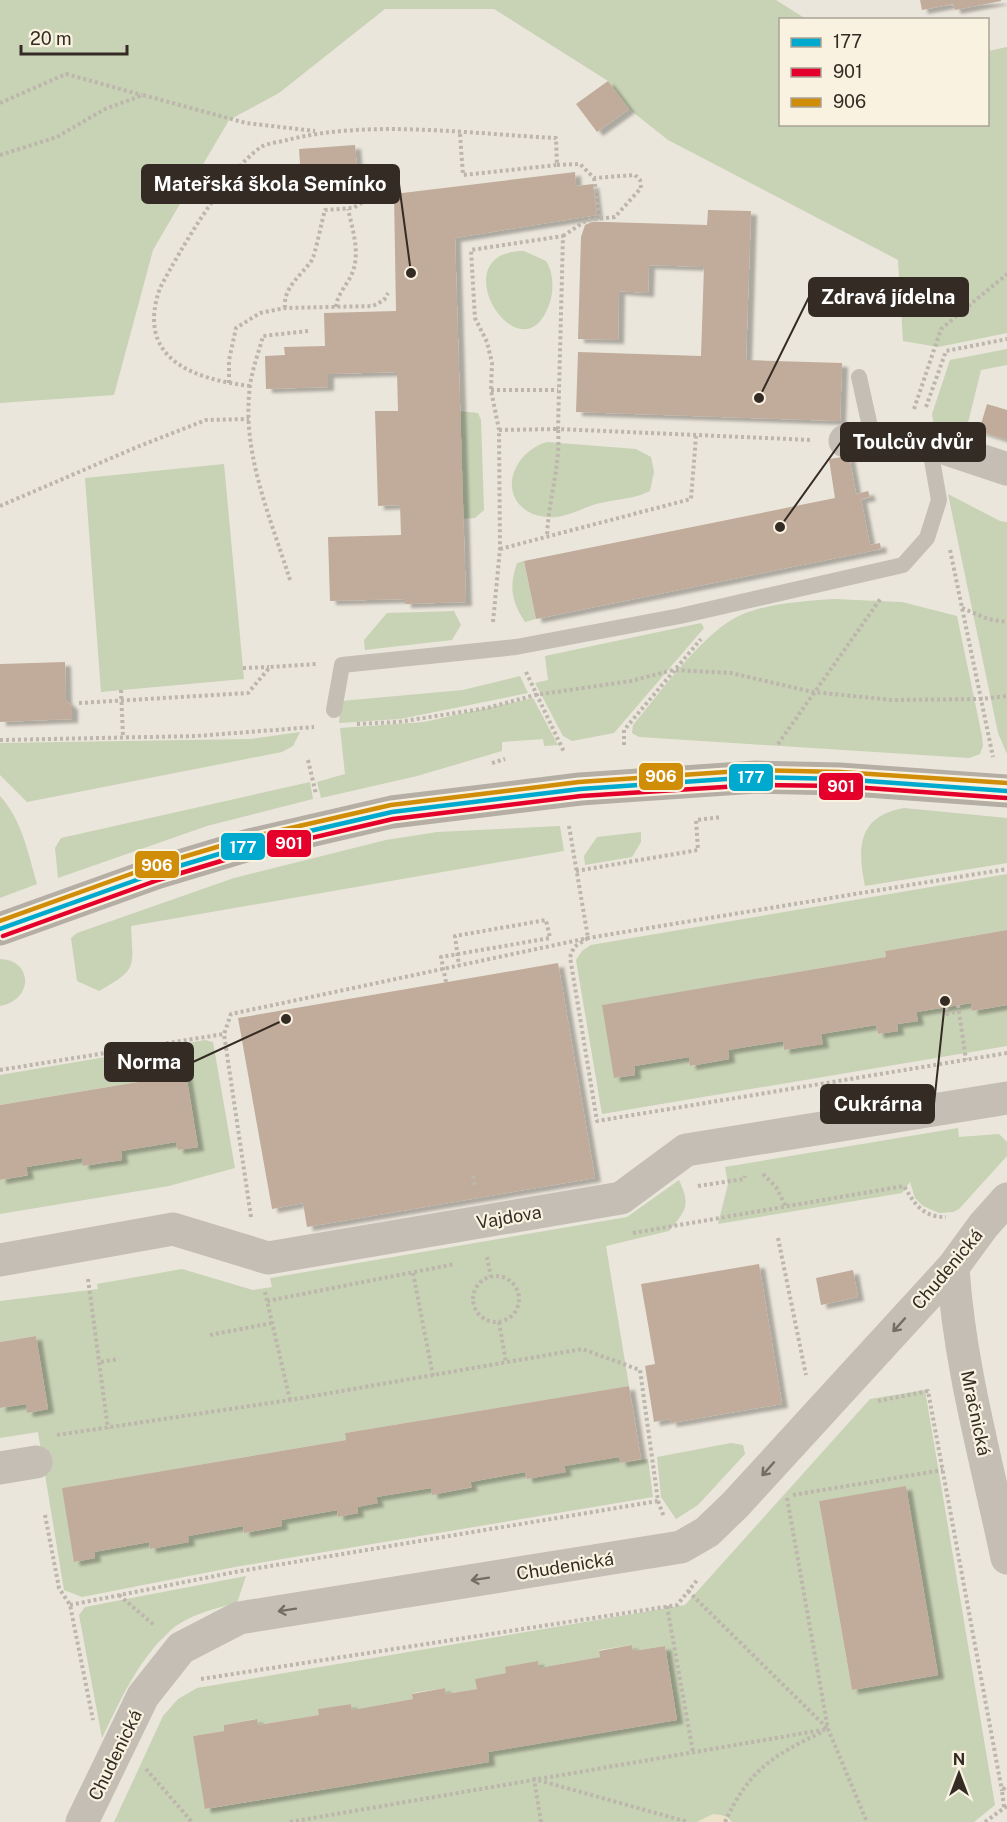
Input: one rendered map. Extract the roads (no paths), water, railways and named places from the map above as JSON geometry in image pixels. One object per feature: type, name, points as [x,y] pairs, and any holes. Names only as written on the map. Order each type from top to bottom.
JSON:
[{"type":"street","points":[[859,441],[927,428],[1007,469]]},
{"type":"street","points":[[0,929],[156,873],[249,845],[392,812],[580,789],[756,777],[1001,779]]},
{"type":"street","name":"Vajdova","points":[[0,1260],[173,1229],[268,1258],[621,1198],[686,1150],[1007,1098]]},
{"type":"street","name":"Chudenická","points":[[82,1822],[143,1696],[181,1648],[239,1618],[681,1547],[692,1542],[735,1504],[953,1267],[982,1226],[1007,1199]]},
{"type":"street","name":"Mračnická","points":[[953,1267],[955,1304],[965,1358],[1007,1558]]},
{"type":"street","points":[[0,1468],[36,1462]]},
{"type":"lane","points":[[859,377],[859,441]]},
{"type":"lane","points":[[334,710],[342,664],[516,647],[721,608],[903,565],[927,538],[939,500],[927,428]]},
{"type":"place","name":"Mateřská škola Semínko","points":[[411,273]]},
{"type":"place","name":"Zdravá jídelna","points":[[759,398]]},
{"type":"place","name":"Toulcův dvůr","points":[[780,527]]},
{"type":"place","name":"Cukrárna","points":[[945,1001]]},
{"type":"place","name":"Norma","points":[[286,1019]]}]
